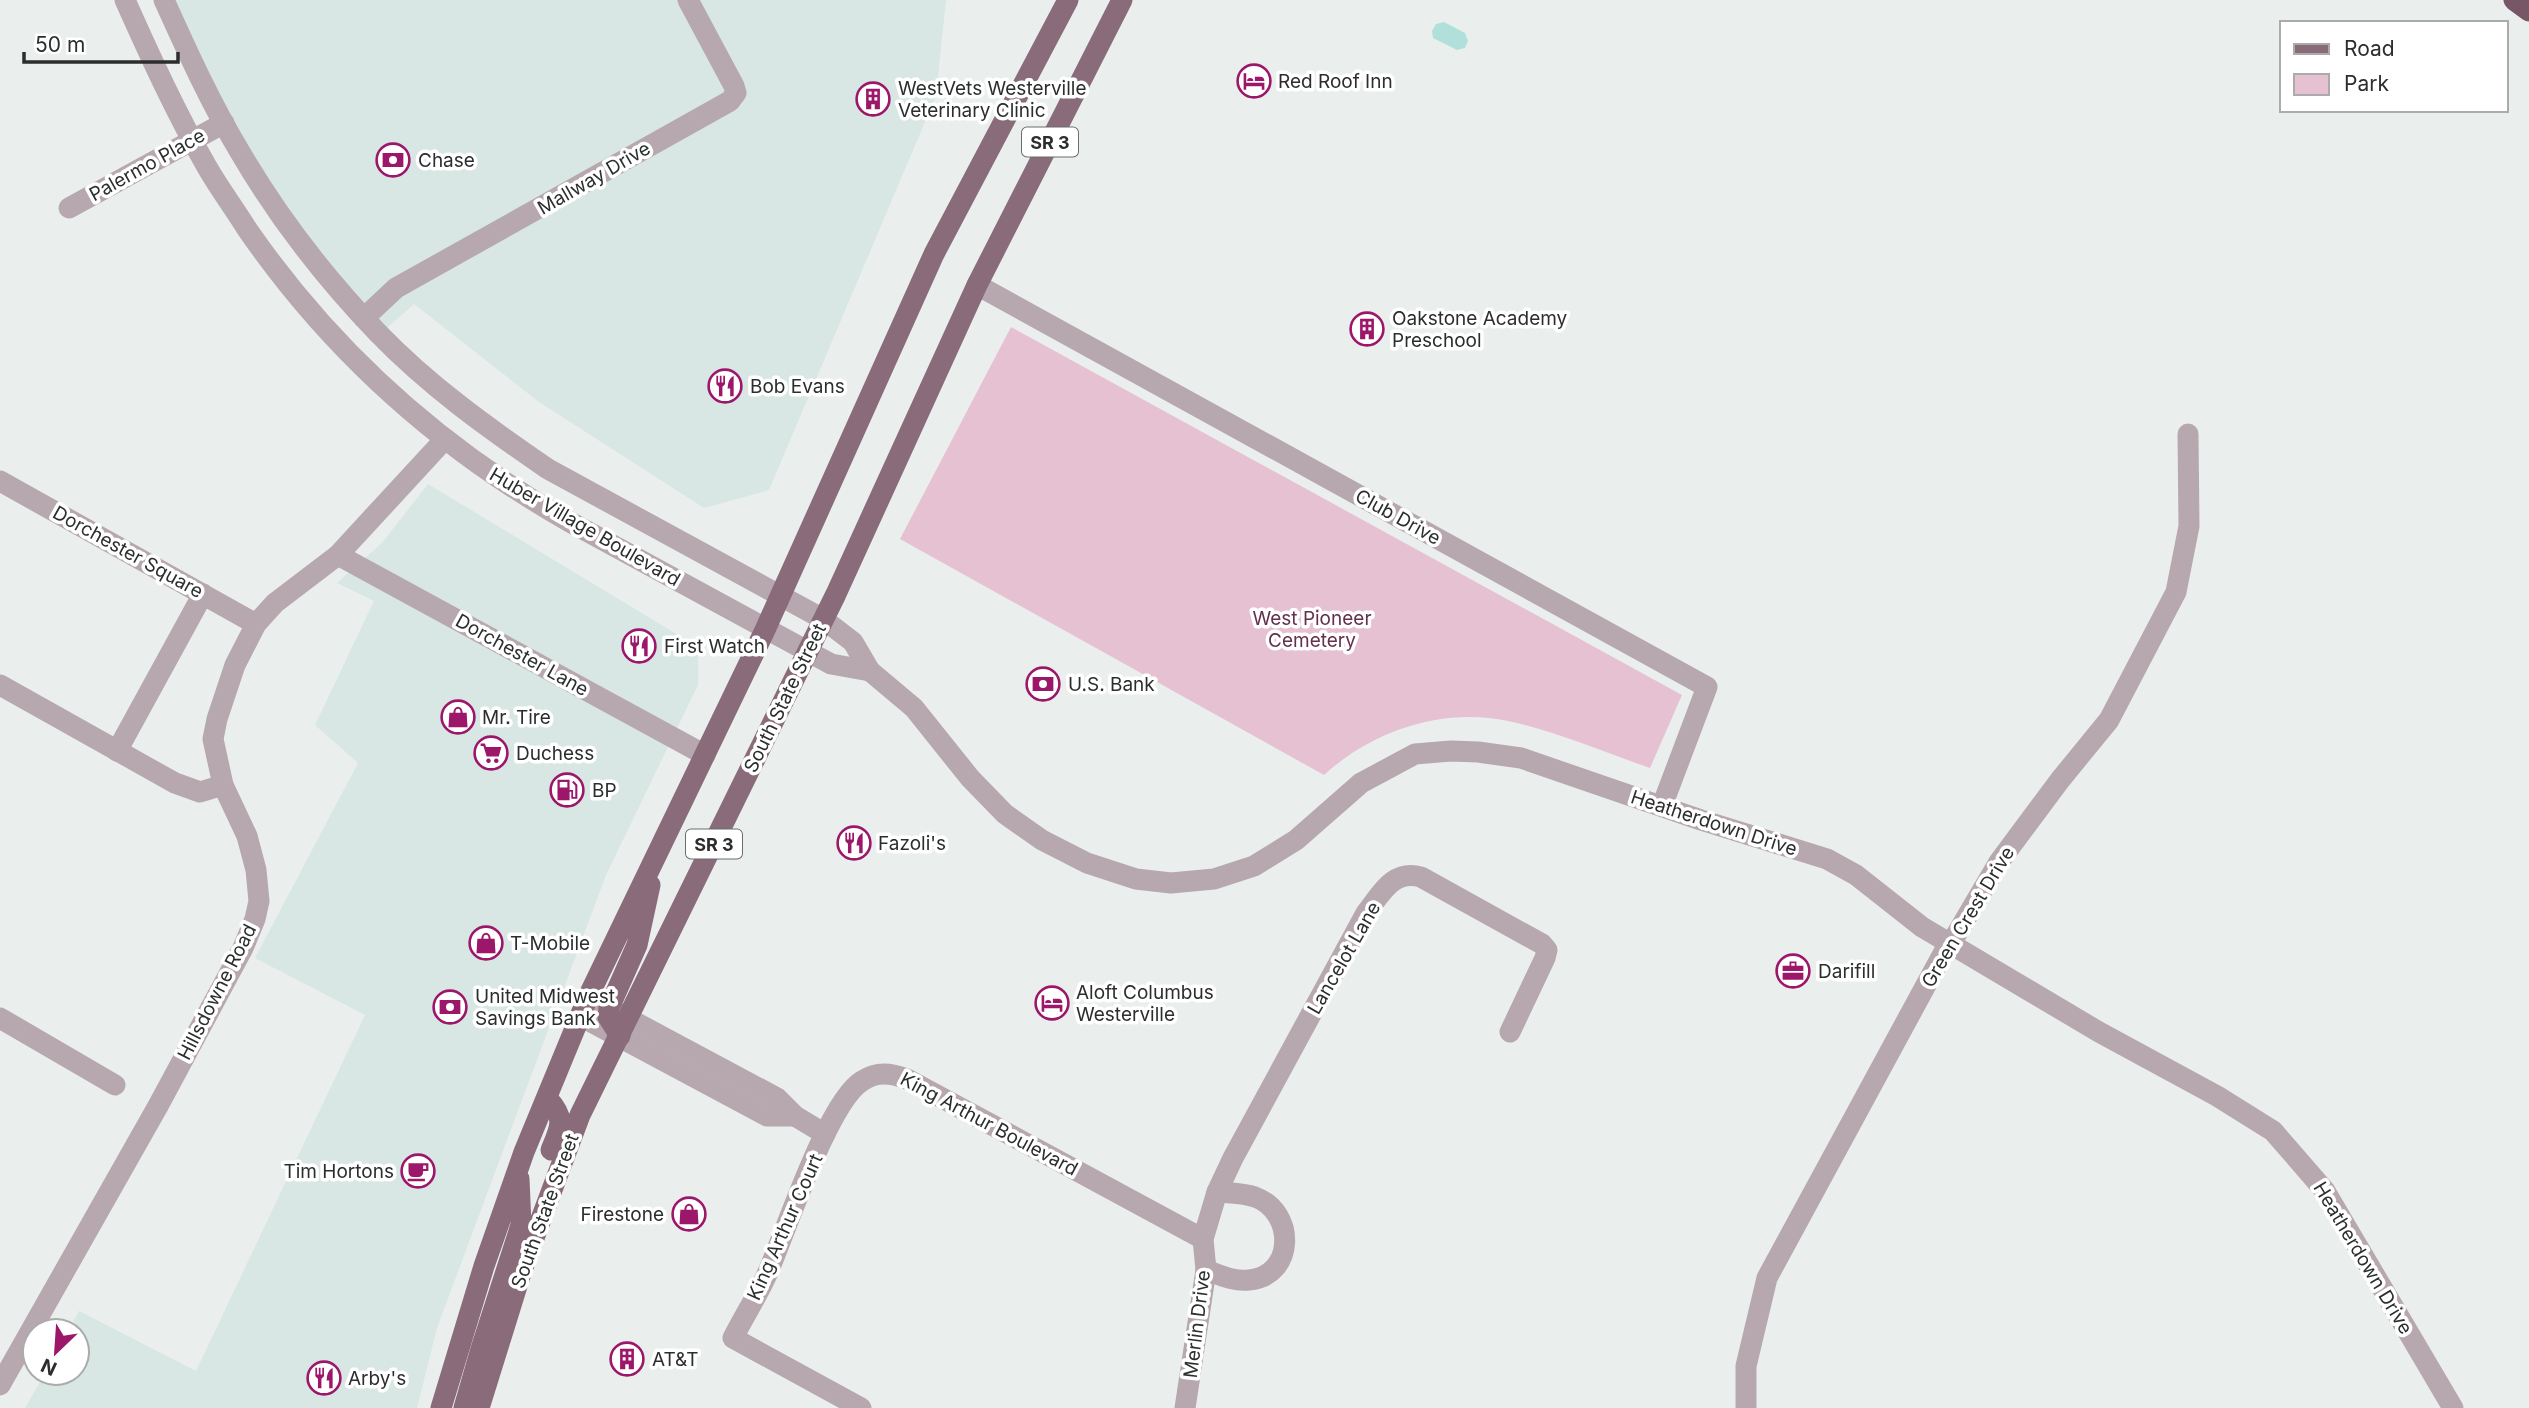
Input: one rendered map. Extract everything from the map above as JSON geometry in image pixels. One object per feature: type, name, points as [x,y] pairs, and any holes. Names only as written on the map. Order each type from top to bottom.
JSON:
[{"type":"highway","points":[[2514,0],[2529,11]]},
{"type":"main road","name":"South State Street","points":[[441,1408],[484,1266],[519,1166],[584,1006],[780,598],[934,254],[1068,0]]},
{"type":"main road","name":"South State Street","points":[[479,1408],[540,1220],[580,1115],[841,584],[977,285],[1122,0]]},
{"type":"main road","points":[[624,1027],[608,1017],[609,1007],[637,945],[647,908],[654,859]]},
{"type":"main road","points":[[540,1220],[545,1163],[561,1124],[559,1115],[547,1098]]},
{"type":"main road","points":[[464,1408],[521,1225],[519,1166]]},
{"type":"street","name":"Huber Village Boulevard","points":[[125,0],[192,139],[224,195],[306,305],[354,360],[445,439],[529,499],[806,651]]},
{"type":"street","name":"Huber Village Boulevard","points":[[164,0],[238,150],[288,224],[364,318],[433,384],[548,469],[822,619]]},
{"type":"street","name":"Mallway Drive","points":[[364,318],[396,288],[730,101],[736,93],[734,86],[688,0]]},
{"type":"street","name":"Palermo Place","points":[[69,208],[224,123]]},
{"type":"street","name":"Club Drive","points":[[977,285],[1707,687],[1662,806]]},
{"type":"street","name":"Green Crest Drive","points":[[1746,1408],[1746,1366],[1767,1278],[1950,944],[1999,862],[2109,720],[2176,592],[2189,526],[2188,434]]},
{"type":"street","name":"Hillsdowne Road","points":[[0,1385],[158,1106],[243,948],[255,919],[259,901],[256,870],[247,836],[223,785],[213,739],[235,665],[256,624],[275,603],[338,555],[445,439]]},
{"type":"street","name":"Dorchester Square","points":[[0,481],[256,624]]},
{"type":"street","name":"Dorchester Lane","points":[[338,555],[705,755]]},
{"type":"street","points":[[117,751],[203,594]]},
{"type":"street","name":"Heatherdown Drive","points":[[822,619],[853,642],[870,671],[914,708],[970,778],[1005,814],[1042,840],[1087,863],[1136,878],[1171,883],[1214,879],[1255,866],[1296,840],[1361,783],[1415,754],[1451,751],[1521,758],[1827,859],[1856,875],[1922,927],[2099,1032],[2217,1096],[2273,1131],[2325,1191],[2453,1408]]},
{"type":"street","name":"Heatherdown Drive","points":[[806,651],[831,664],[870,671]]},
{"type":"street","points":[[0,685],[175,783],[200,792],[223,785]]},
{"type":"street","name":"Lancelot Lane","points":[[1203,1239],[1217,1192],[1233,1158],[1366,913],[1391,881],[1411,874],[1421,877],[1542,944],[1547,950],[1510,1032]]},
{"type":"street","points":[[584,1006],[624,1027],[767,1116],[795,1116],[825,1134]]},
{"type":"street","points":[[584,1006],[609,1007]]},
{"type":"street","points":[[0,1018],[115,1085]]},
{"type":"street","name":"King Arthur Boulevard","points":[[825,1134],[850,1090],[862,1080],[880,1073],[893,1074],[908,1079],[1203,1239]]},
{"type":"street","name":"King Arthur Court","points":[[825,1134],[767,1275],[733,1338],[861,1408]]},
{"type":"street","points":[[1206,1270],[1227,1278],[1261,1278],[1273,1269],[1281,1258],[1286,1241],[1278,1214],[1268,1204],[1253,1196],[1217,1192]]},
{"type":"street","name":"Merlin Drive","points":[[1185,1408],[1194,1364],[1200,1300],[1206,1270],[1203,1239]]},
{"type":"shaded area","points":[[164,0],[946,0],[936,96],[769,490],[704,508],[539,402],[414,304],[379,335],[310,254]]},
{"type":"shaded area","points":[[428,484],[698,647],[698,685],[606,875],[437,1328],[417,1408],[25,1408],[37,1387],[91,1387],[91,1317],[196,1371],[365,1015],[255,958],[358,763],[315,725],[374,601],[337,583],[382,543]]},
{"type":"shaded area","points":[[79,1311],[91,1317],[76,1317]]},
{"type":"green space","name":"West Pioneer Cemetery","points":[[1011,327],[1682,695],[1650,768],[1526,725],[1483,717],[1458,717],[1409,726],[1386,735],[1343,759],[1324,775],[900,539]]},
{"type":"water","points":[[1444,22],[1465,33],[1468,41],[1465,48],[1457,50],[1433,38],[1432,31],[1436,24]]},
{"type":"place","name":"Red Roof Inn","points":[[1254,81]]},
{"type":"place","name":"WestVets Westerville Veterinary Clinic","points":[[873,99]]},
{"type":"place","name":"Chase","points":[[393,160]]},
{"type":"place","name":"Oakstone Academy Preschool","points":[[1367,329]]},
{"type":"place","name":"Bob Evans","points":[[725,386]]},
{"type":"place","name":"First Watch","points":[[639,646]]},
{"type":"place","name":"U.S. Bank","points":[[1043,684]]},
{"type":"place","name":"Mr. Tire","points":[[458,717]]},
{"type":"place","name":"Duchess","points":[[491,753]]},
{"type":"place","name":"BP","points":[[567,790]]},
{"type":"place","name":"Fazoli's","points":[[854,843]]},
{"type":"place","name":"T-Mobile","points":[[486,943]]},
{"type":"place","name":"Darifill","points":[[1793,971]]},
{"type":"place","name":"Aloft Columbus Westerville","points":[[1052,1003]]},
{"type":"place","name":"United Midwest Savings Bank","points":[[450,1007]]},
{"type":"place","name":"Tim Hortons","points":[[418,1171]]},
{"type":"place","name":"Firestone","points":[[689,1214]]},
{"type":"place","name":"AT&T","points":[[627,1359]]},
{"type":"place","name":"Arby's","points":[[324,1378]]}]
